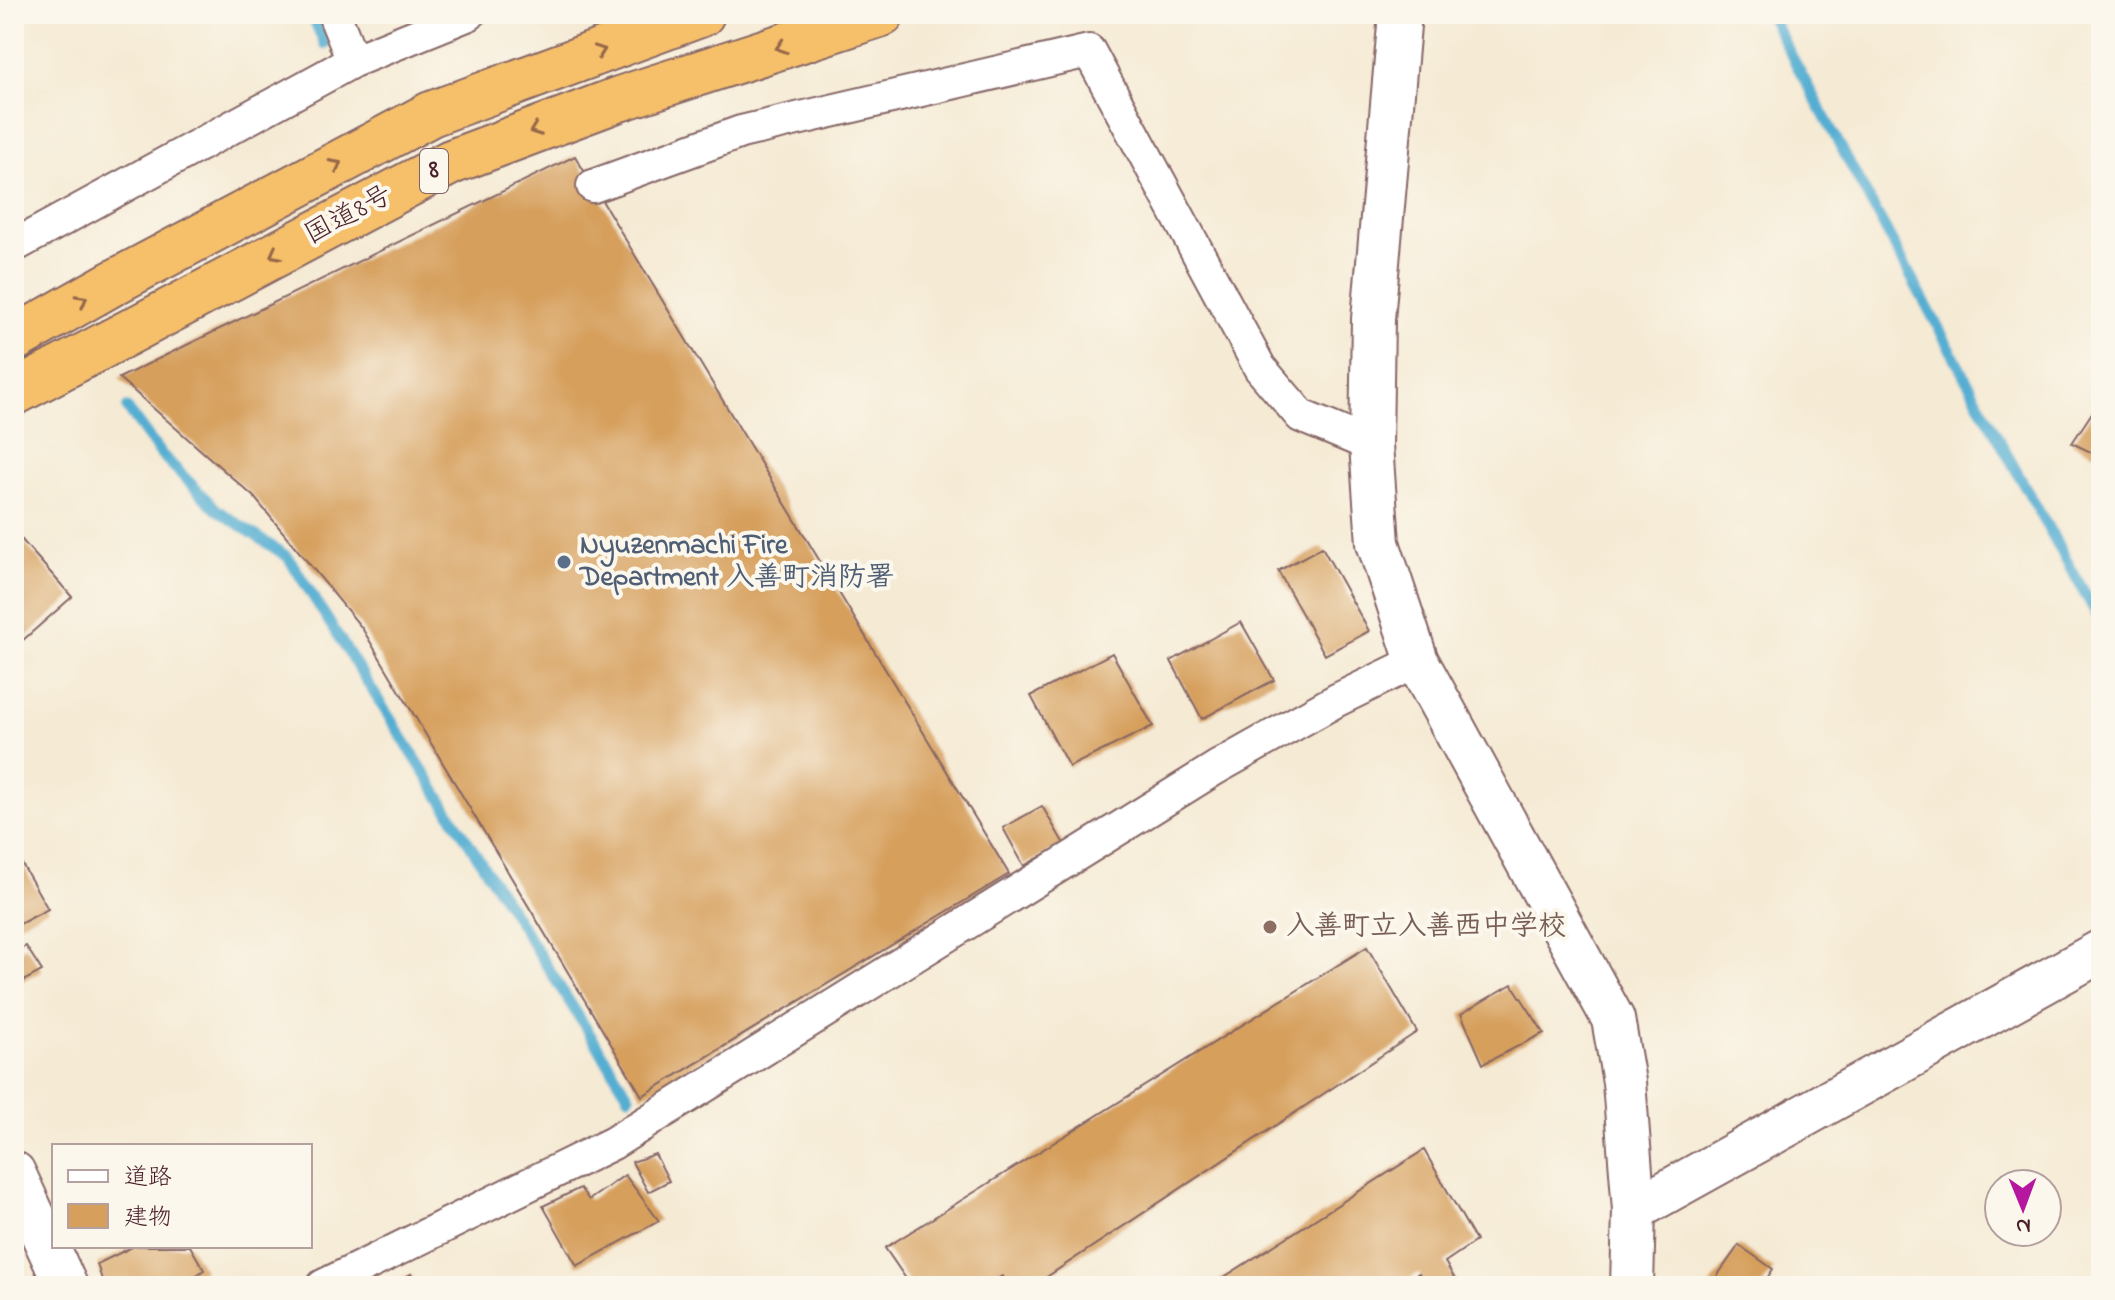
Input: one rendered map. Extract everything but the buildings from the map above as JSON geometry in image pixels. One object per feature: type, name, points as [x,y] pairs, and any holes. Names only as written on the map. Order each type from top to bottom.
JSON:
[{"type":"highway","name":"国道8号","points":[[14,339],[431,114],[702,14]]},
{"type":"highway","name":"国道8号","points":[[14,393],[451,162],[619,99],[882,14]]},
{"type":"street","points":[[334,14],[353,61]]},
{"type":"street","points":[[14,246],[353,61],[469,14]]},
{"type":"street","points":[[1400,14],[1373,319],[1371,445],[1378,543],[1417,661],[1613,1019],[1624,1082],[1634,1210],[1632,1286]]},
{"type":"street","points":[[593,186],[741,132],[1089,51],[1260,368],[1301,416],[1371,445]]},
{"type":"street","points":[[323,1286],[613,1143],[1216,768],[1337,700],[1417,661]]},
{"type":"street","points":[[1634,1210],[2101,951]]},
{"type":"street","points":[[14,1173],[66,1286]]},
{"type":"waterway","points":[[311,14],[325,44]]},
{"type":"waterway","points":[[1769,14],[2101,622]]},
{"type":"waterway","points":[[127,408],[160,453],[217,510],[288,557],[629,1096]]},
{"type":"place","name":"Nyuzenmachi Fire Department 入善町消防署","points":[[564,562]]},
{"type":"place","name":"入善町立入善西中学校","points":[[1270,927]]}]
